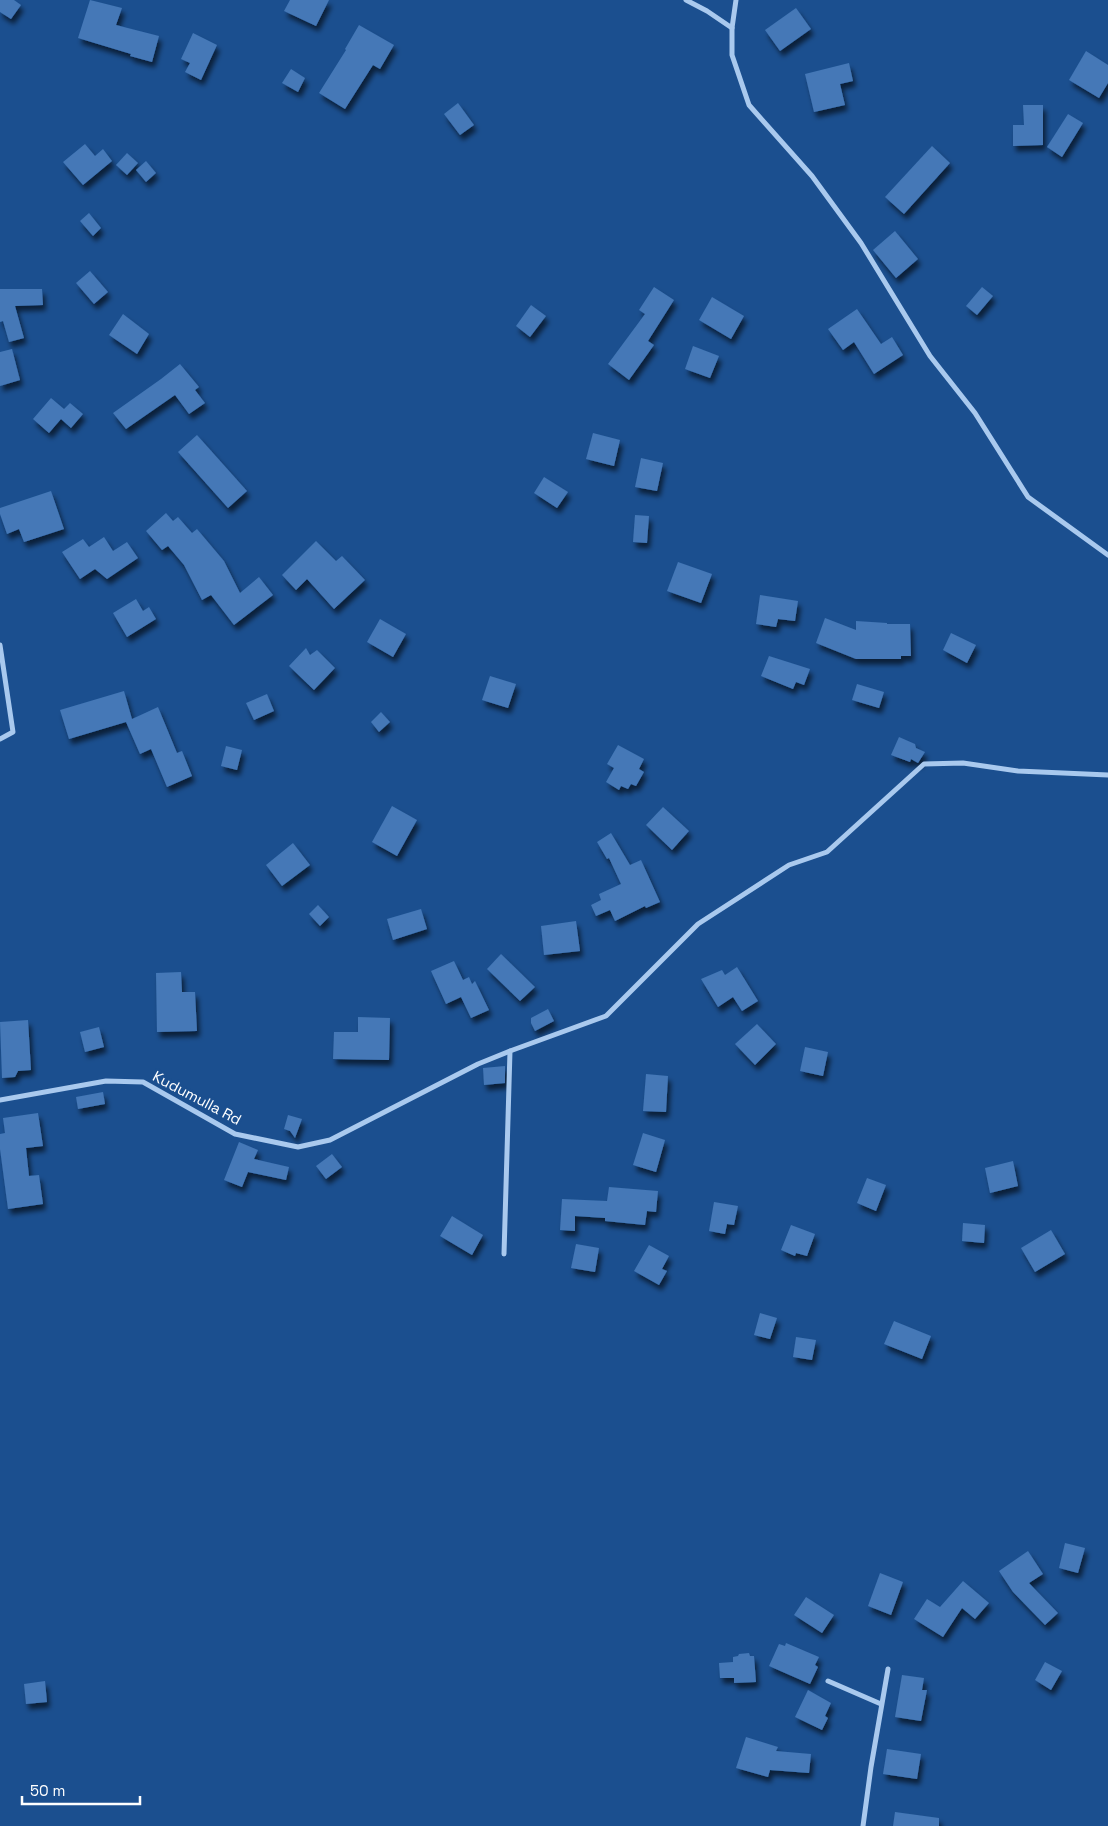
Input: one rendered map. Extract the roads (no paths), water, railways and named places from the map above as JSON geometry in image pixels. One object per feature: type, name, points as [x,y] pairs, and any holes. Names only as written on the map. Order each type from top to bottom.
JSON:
[{"type":"street","points":[[686,0],[707,10],[732,28]]},
{"type":"street","points":[[736,0],[732,28],[732,55],[749,105],[812,176],[861,243],[930,356],[975,412],[1028,497],[1108,555]]},
{"type":"street","points":[[0,645],[13,732],[0,739]]},
{"type":"street","name":"Kudumulla Rd","points":[[0,1100],[106,1081],[143,1082],[235,1134],[298,1147],[330,1140],[478,1064],[606,1016],[698,924],[789,865],[827,852],[924,764],[963,763],[1018,771],[1108,775]]},
{"type":"street","points":[[504,1254],[510,1051]]},
{"type":"street","points":[[863,1826],[870,1767],[888,1669]]},
{"type":"street","points":[[828,1681],[881,1704]]}]
